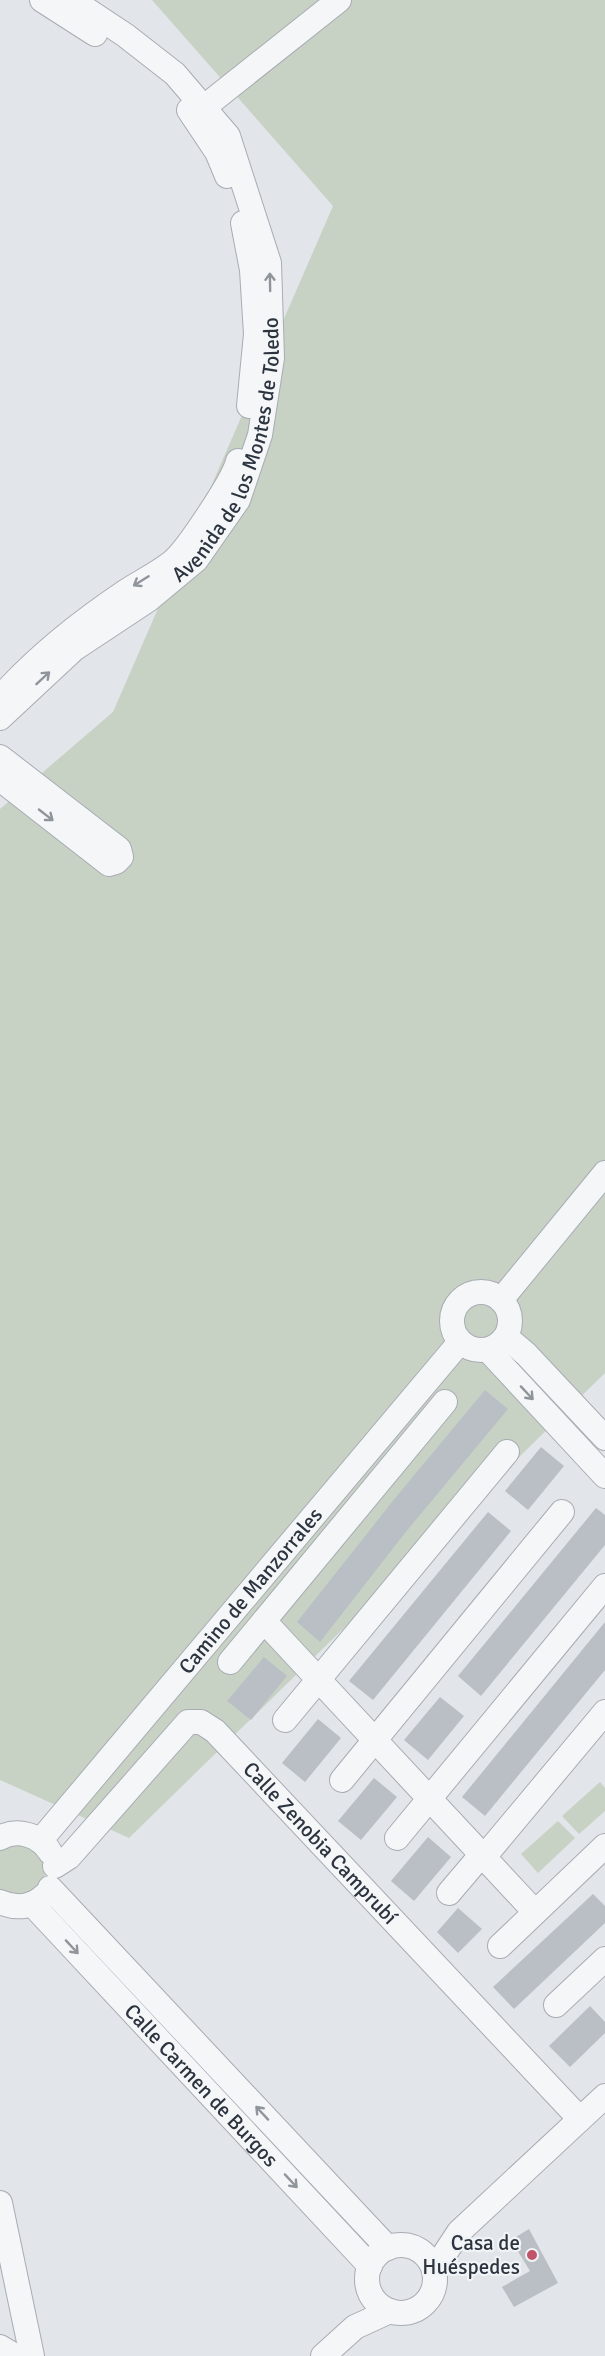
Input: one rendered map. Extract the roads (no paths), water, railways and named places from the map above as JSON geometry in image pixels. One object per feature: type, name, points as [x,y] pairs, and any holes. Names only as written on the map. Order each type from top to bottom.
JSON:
[{"type":"street","name":"Avenida de los Montes de Toledo","points":[[0,718],[74,649],[148,600],[196,560],[238,500],[260,435],[272,358],[269,263],[228,136],[164,82],[42,0]]},
{"type":"street","name":"Avenida de los Montes de Toledo","points":[[0,698],[59,640],[124,592],[173,562],[236,471],[248,421],[256,334],[252,270],[239,206],[217,152],[175,74],[126,35],[72,0]]},
{"type":"street","points":[[193,106],[312,0]]},
{"type":"street","points":[[193,106],[339,0]]},
{"type":"street","points":[[0,757],[119,849],[121,857],[109,864],[0,779]]},
{"type":"street","points":[[501,1300],[605,1173]]},
{"type":"street","points":[[483,1291],[501,1300],[507,1308],[510,1328],[497,1343],[473,1350],[460,1342],[451,1324],[456,1304],[463,1297],[483,1291]]},
{"type":"street","name":"Camino de Manzorrales","points":[[40,1840],[460,1342]]},
{"type":"street","points":[[497,1343],[526,1354],[605,1438]]},
{"type":"street","points":[[497,1343],[605,1476]]},
{"type":"street","points":[[230,1662],[445,1402]]},
{"type":"street","points":[[285,1720],[507,1452]]},
{"type":"street","points":[[342,1780],[562,1512]]},
{"type":"street","points":[[397,1838],[605,1586]]},
{"type":"street","points":[[264,1621],[535,1912]]},
{"type":"street","points":[[449,1893],[605,1712]]},
{"type":"street","name":"Calle Zenobia Camprubí","points":[[32,1904],[42,1898],[53,1877],[69,1857],[188,1722],[201,1722],[215,1731],[580,2119]]},
{"type":"street","points":[[0,1838],[17,1833],[40,1840]]},
{"type":"street","name":"Calle Carmen de Burgos","points":[[40,1840],[47,1848],[53,1877],[388,2248]]},
{"type":"street","points":[[500,1946],[605,1846]]},
{"type":"street","points":[[0,1902],[11,1906],[32,1904]]},
{"type":"street","name":"Calle Carmen de Burgos","points":[[32,1904],[370,2266]]},
{"type":"street","points":[[555,2005],[605,1959]]},
{"type":"street","points":[[434,2270],[459,2232],[605,2096]]},
{"type":"street","points":[[0,2203],[5,2248],[32,2356]]},
{"type":"street","points":[[420,2251],[459,2232]]},
{"type":"street","points":[[399,2245],[410,2246],[420,2251],[434,2270],[433,2291],[420,2307],[400,2313],[390,2311],[376,2302],[368,2285],[370,2266],[380,2252],[399,2245]]},
{"type":"street","points":[[355,2327],[371,2295]]},
{"type":"street","points":[[323,2356],[355,2327],[390,2311]]},
{"type":"street","points":[[0,2347],[15,2356]]},
{"type":"place","name":"Casa de Huéspedes","points":[[532,2255]]}]
